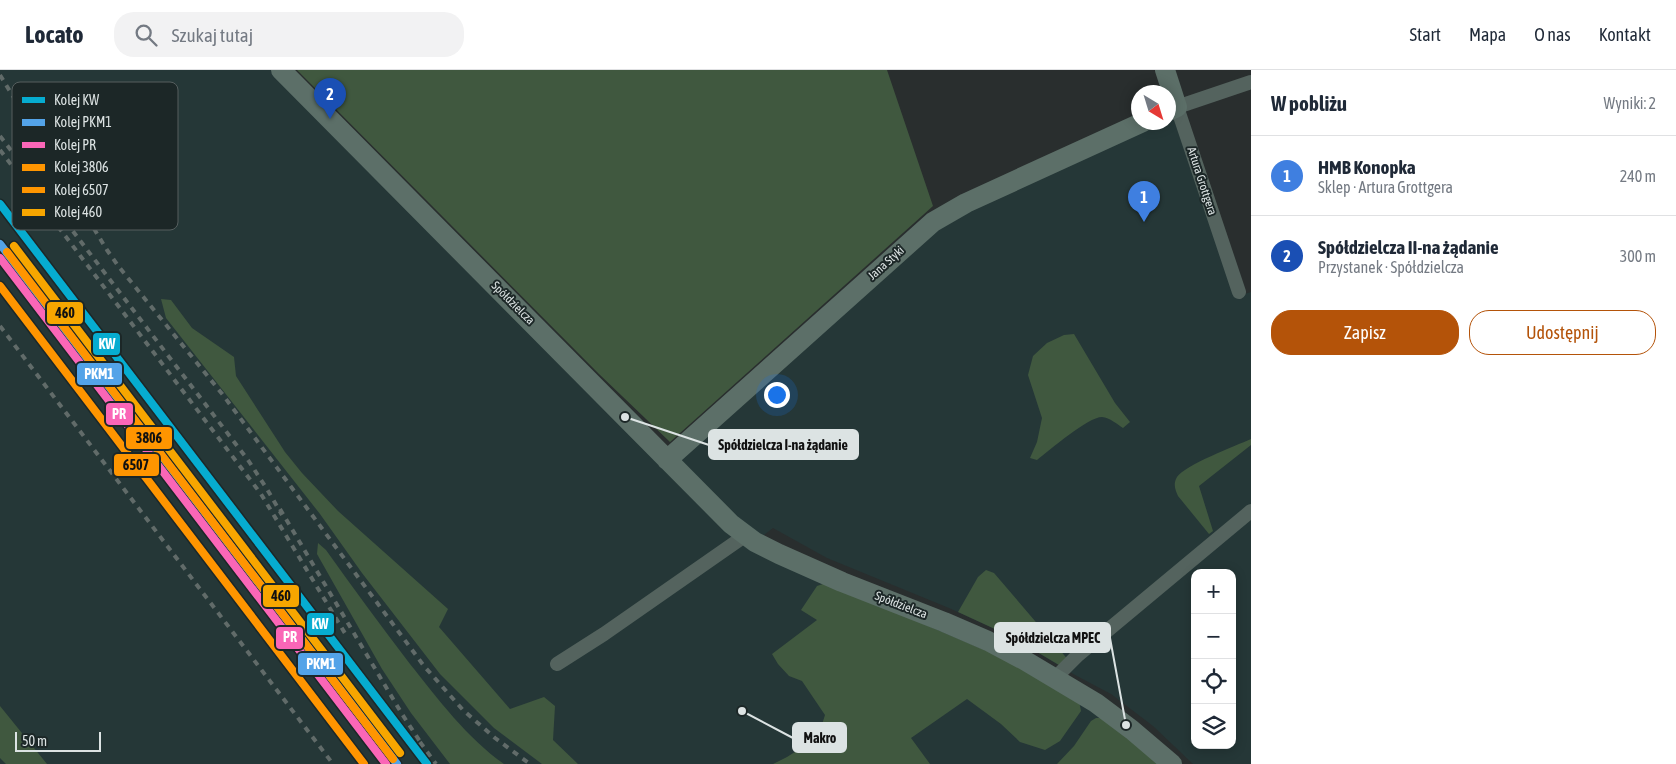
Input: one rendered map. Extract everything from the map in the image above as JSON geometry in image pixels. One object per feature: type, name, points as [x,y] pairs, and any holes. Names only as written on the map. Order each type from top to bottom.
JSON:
[{"type":"street","name":"Spółdzielcza","points":[[281,70],[730,524],[763,546],[842,582],[988,641],[1056,678],[1096,703],[1172,764]]},
{"type":"street","name":"Artura Grottgera","points":[[1166,70],[1169,85]]},
{"type":"street","points":[[1176,108],[1251,82]]},
{"type":"street","name":"Artura Grottgera","points":[[1176,117],[1239,292]]},
{"type":"street","name":"Jana Styki","points":[[667,460],[933,222],[966,203],[1131,127]]},
{"type":"street","points":[[1056,678],[1078,655],[1251,511]]},
{"type":"street","points":[[557,664],[604,634],[746,535]]},
{"type":"shaded area","points":[[0,70],[281,70],[667,459],[916,236],[1131,129],[1176,130],[1177,107],[1241,295],[1251,292],[1251,764],[1193,764],[1153,726],[1111,694],[1010,636],[949,608],[827,558],[773,528],[756,541],[1024,661],[1172,764],[0,764]]},
{"type":"green space","points":[[297,70],[887,70],[933,206],[670,442],[599,374]]},
{"type":"green space","points":[[161,299],[171,300],[192,328],[234,357],[236,376],[285,452],[338,511],[448,609],[439,627],[510,709],[544,697],[555,706],[553,740],[578,764],[542,764],[494,728],[440,674],[362,573],[320,514],[166,318]]},
{"type":"green space","points":[[1074,334],[1115,403],[1130,422],[1123,428],[1108,419],[1096,418],[1069,435],[1037,460],[1030,458],[1037,442],[1042,418],[1028,375],[1033,356],[1047,343],[1064,335]]},
{"type":"green space","points":[[1251,439],[1251,445],[1199,486],[1213,531],[1209,534],[1178,496],[1175,486],[1177,477],[1190,467]]},
{"type":"green space","points":[[318,543],[326,550],[399,650],[442,704],[465,730],[490,754],[504,764],[450,764],[411,713],[382,669],[317,554]]},
{"type":"green space","points":[[986,570],[994,573],[1070,662],[1064,668],[1010,636],[958,612],[978,577]]},
{"type":"green space","points":[[830,584],[1015,663],[1079,701],[1081,711],[1060,741],[1045,750],[1020,742],[1001,724],[967,699],[911,738],[930,764],[773,764],[818,737],[825,715],[802,681],[789,676],[772,654],[817,620],[801,610],[817,586]]},
{"type":"green space","points":[[0,706],[47,764],[6,764],[0,758]]},
{"type":"green space","points":[[1096,718],[1102,718],[1172,764],[1057,764],[1074,746],[1091,721]]},
{"type":"railway","points":[[0,75],[12,95]]},
{"type":"railway","points":[[0,136],[12,152]]},
{"type":"railway","points":[[0,150],[12,166]]},
{"type":"railway","points":[[61,230],[261,494],[346,635]]},
{"type":"railway","points":[[72,230],[248,460],[282,515]]},
{"type":"railway","points":[[95,230],[119,267],[223,395],[424,666],[463,710],[495,738],[530,764]]},
{"type":"railway","points":[[0,326],[333,764]]},
{"type":"railway","points":[[280,509],[423,746]]},
{"type":"railway","points":[[420,742],[436,764]]},
{"type":"rail line","name":"KW","points":[[0,204],[12,220]]},
{"type":"rail line","name":"KW","points":[[20,230],[427,764]]},
{"type":"rail line","name":"PKM1","points":[[0,244],[397,764]]},
{"type":"rail line","name":"460","points":[[14,246],[400,753]]},
{"type":"rail line","name":"3806","points":[[7,252],[393,759]]},
{"type":"rail line","name":"PR","points":[[0,258],[386,764]]},
{"type":"rail line","name":"6507","points":[[0,286],[364,764]]},
{"type":"place","name":"Spółdzielcza II-na żądanie","points":[[330,119]]},
{"type":"place","name":"HMB Konopka","points":[[1144,222]]},
{"type":"place","name":"Spółdzielcza I-na żądanie","points":[[625,417]]},
{"type":"place","name":"Makro","points":[[742,711]]},
{"type":"place","name":"Spółdzielcza MPEC","points":[[1126,725]]}]
